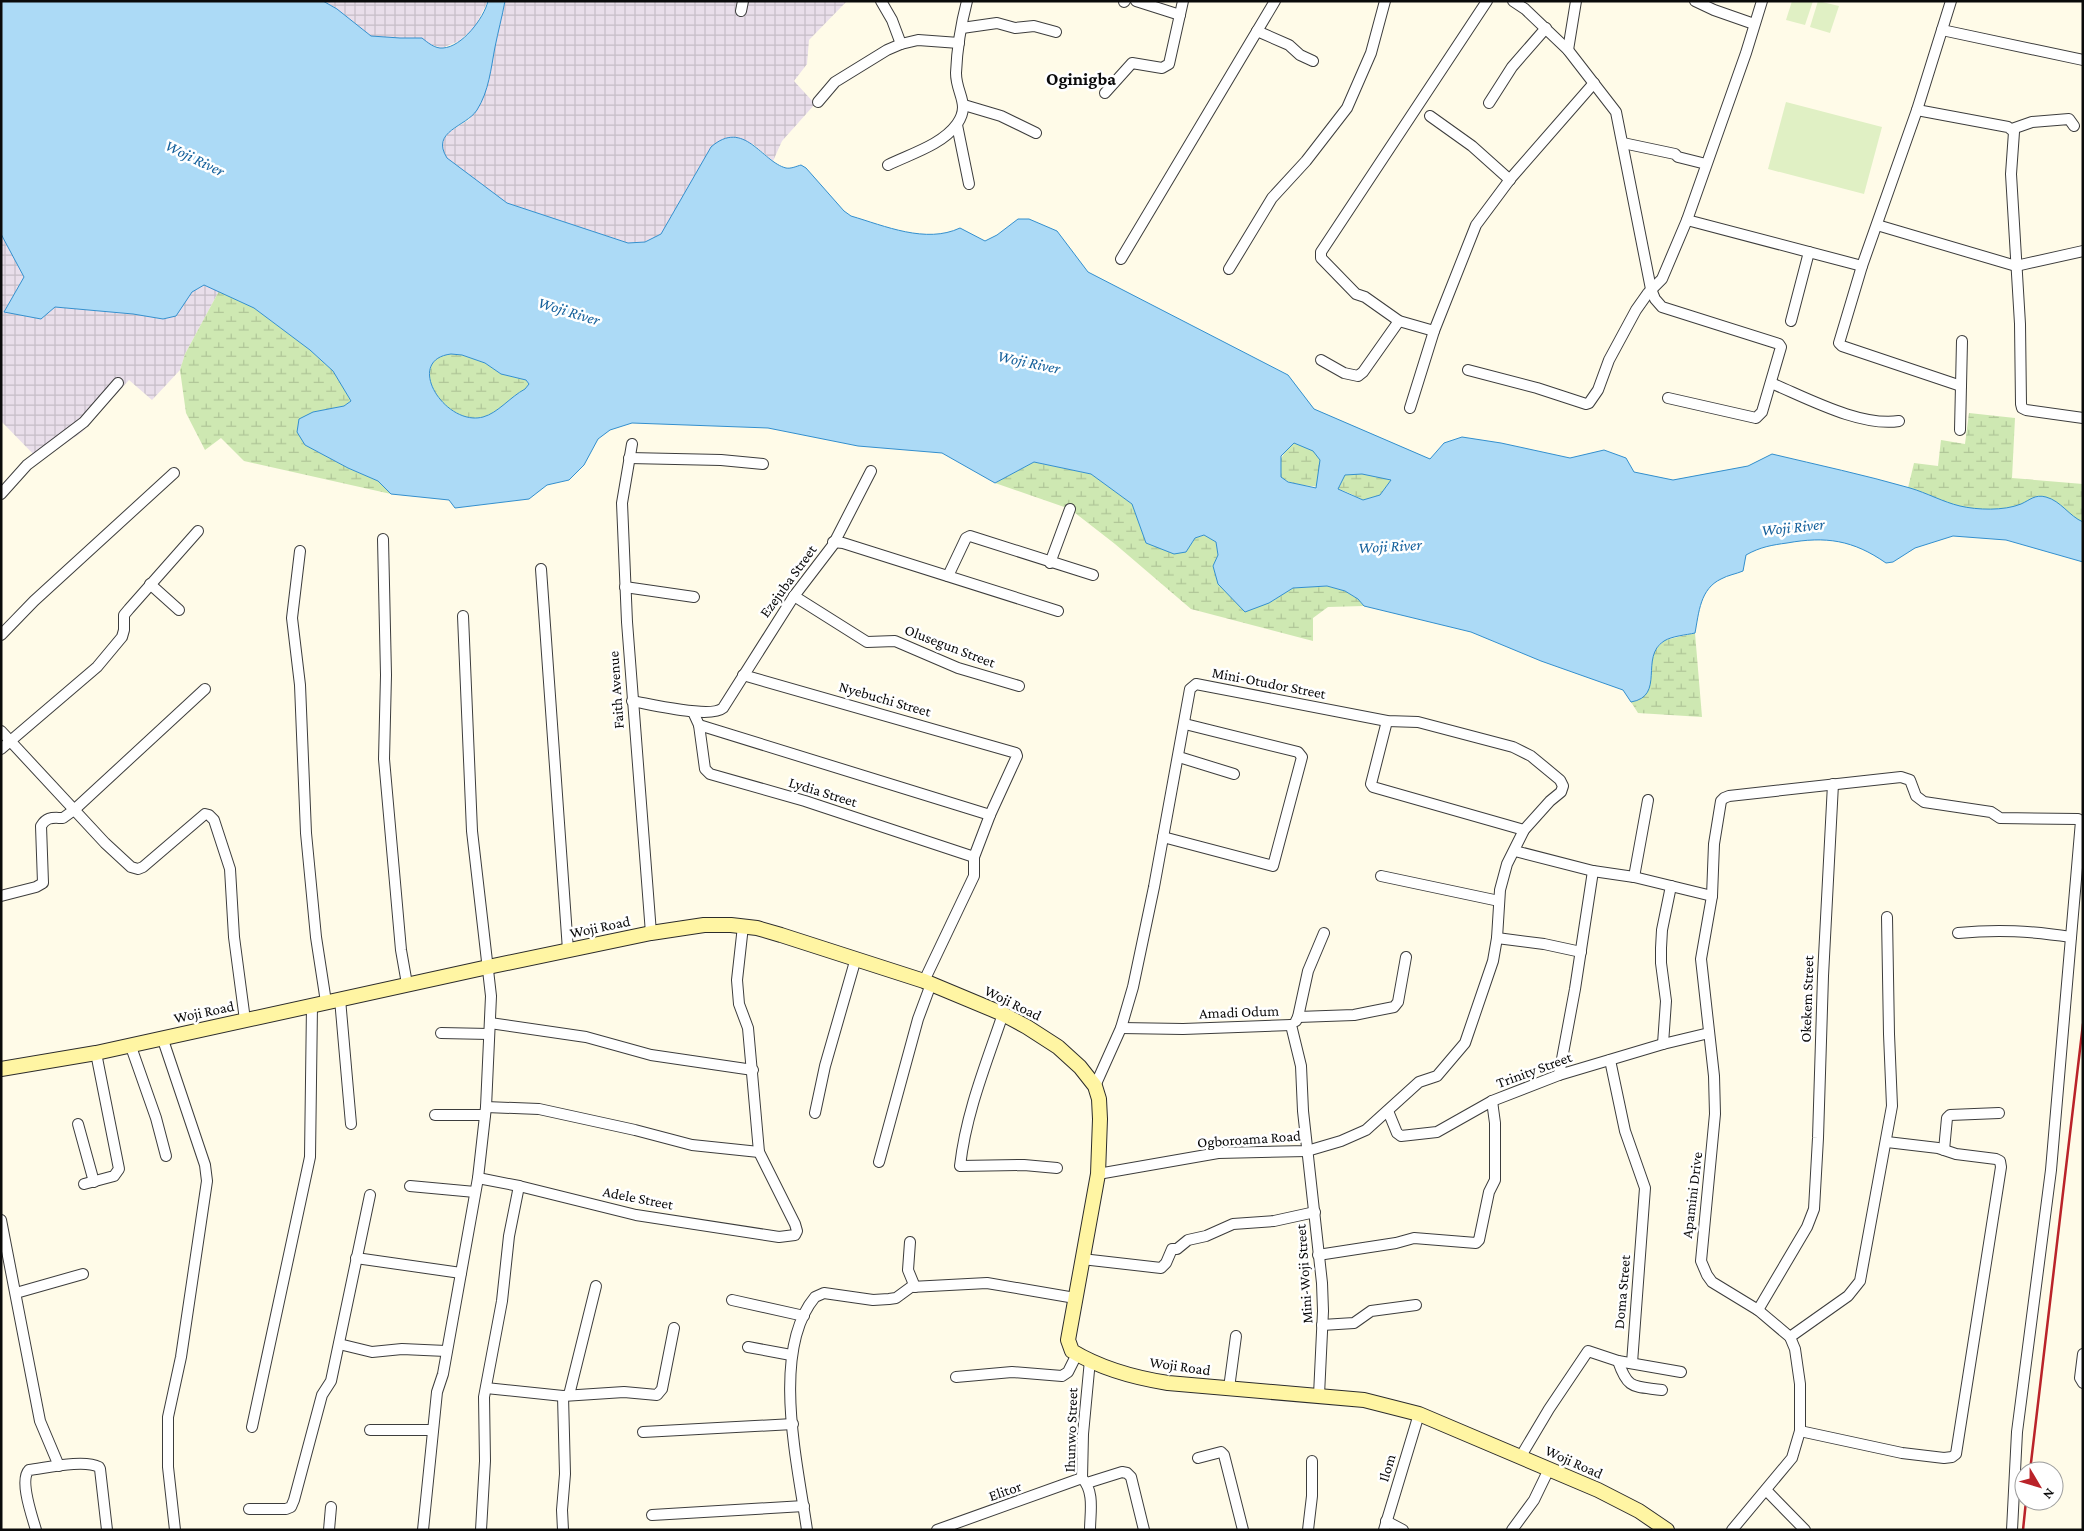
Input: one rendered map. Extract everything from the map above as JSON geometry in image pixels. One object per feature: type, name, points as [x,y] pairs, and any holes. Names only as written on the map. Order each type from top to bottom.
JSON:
[{"type":"main road","name":"Woji Road","points":[[23,1066],[96,1053],[407,984],[651,933],[713,925],[744,926],[781,934],[928,983],[1003,1014],[1058,1047],[1080,1067],[1095,1086],[1099,1099],[1100,1119],[1098,1174],[1068,1340],[1069,1348],[1077,1354],[1145,1379],[1377,1403],[1419,1414],[1522,1456],[1622,1502],[1667,1530]]},
{"type":"main road","points":[[1,1069],[23,1066]]},
{"type":"main road","points":[[1,1074],[23,1066]]},
{"type":"street","points":[[881,1],[892,20],[901,44]]},
{"type":"street","points":[[888,164],[937,142],[957,125],[963,113],[964,105],[956,76],[959,44],[968,1]]},
{"type":"street","points":[[1136,1],[1180,15]]},
{"type":"street","points":[[1105,93],[1132,64],[1162,68],[1169,64],[1183,1]]},
{"type":"street","points":[[1121,259],[1275,1]]},
{"type":"street","points":[[1229,269],[1268,204],[1306,161],[1347,108],[1371,53],[1385,1]]},
{"type":"street","points":[[1434,331],[1399,322],[1365,297],[1356,294],[1321,258],[1321,252],[1486,1]]},
{"type":"street","points":[[1513,1],[1525,9],[1568,50],[1616,112],[1651,289],[1656,300],[1662,307],[1779,344],[1781,347],[1762,412],[1756,418],[1668,398]]},
{"type":"street","points":[[1568,50],[1576,1]]},
{"type":"street","points":[[1695,1],[1754,24]]},
{"type":"street","points":[[1468,370],[1537,388],[1586,404],[1589,403],[1598,390],[1603,374],[1621,336],[1642,300],[1662,279],[1687,220],[1746,54],[1762,1]]},
{"type":"street","points":[[1951,1],[1917,110],[1862,266],[1840,343],[1842,346],[1961,386]]},
{"type":"street","points":[[962,28],[997,23],[1015,28],[1034,26],[1056,32]]},
{"type":"street","points":[[1489,102],[1512,67],[1546,28]]},
{"type":"street","points":[[1942,30],[2083,60]]},
{"type":"street","points":[[1257,31],[1289,45],[1300,55],[1313,61]]},
{"type":"street","points":[[818,102],[835,82],[887,50],[901,44],[918,40],[959,44]]},
{"type":"street","points":[[1410,408],[1434,331],[1474,228],[1510,180],[1594,83]]},
{"type":"street","points":[[964,105],[1000,116],[1036,133]]},
{"type":"street","points":[[1917,110],[2012,129],[2032,122],[2069,119],[2074,126]]},
{"type":"street","points":[[1430,116],[1466,142],[1510,180]]},
{"type":"street","points":[[957,125],[969,184]]},
{"type":"street","points":[[2012,129],[2014,132],[2012,174],[2022,408],[2083,418]]},
{"type":"street","points":[[1623,143],[1675,154],[1678,157],[1706,164]]},
{"type":"street","points":[[1687,220],[1862,266]]},
{"type":"street","points":[[1877,225],[2016,266],[2083,251]]},
{"type":"street","points":[[1791,321],[1809,252]]},
{"type":"street","points":[[1321,360],[1344,373],[1358,376],[1363,372],[1399,322]]},
{"type":"street","points":[[1960,430],[1962,341]]},
{"type":"street","points":[[1,494],[28,465],[84,422],[118,383]]},
{"type":"street","points":[[1771,383],[1860,418],[1887,423],[1899,421]]},
{"type":"street","name":"Faith Avenue","points":[[632,444],[622,503],[625,587],[632,701],[651,933]]},
{"type":"street","points":[[629,458],[721,460],[764,464]]},
{"type":"street","points":[[833,542],[871,471]]},
{"type":"street","points":[[1,634],[34,601],[174,472]]},
{"type":"street","points":[[1050,563],[1070,509]]},
{"type":"street","points":[[1,749],[47,712],[97,667],[122,637],[124,616],[198,531]]},
{"type":"street","points":[[948,576],[968,536],[1093,576]]},
{"type":"street","points":[[383,539],[386,675],[384,759],[401,950],[407,984]]},
{"type":"street","name":"Ezejuba Street","points":[[632,701],[693,712],[714,713],[719,711],[794,596],[833,542],[843,543],[1058,612]]},
{"type":"street","points":[[252,1427],[310,1157],[319,1004],[316,937],[306,833],[300,685],[292,618],[300,551]]},
{"type":"street","points":[[541,568],[568,950]]},
{"type":"street","points":[[150,584],[179,610]]},
{"type":"street","points":[[625,587],[694,597]]},
{"type":"street","name":"Olusegun Street","points":[[794,596],[867,642],[895,641],[958,668],[1019,686]]},
{"type":"street","points":[[423,1530],[437,1392],[443,1374],[478,1178],[486,1111],[490,1023],[491,996],[472,831],[463,616]]},
{"type":"street","name":"Nyebuchi Street","points":[[742,674],[1014,752],[1017,756],[990,815]]},
{"type":"street","name":"Mini-Otudor Street","points":[[1095,1086],[1120,1028],[1133,987],[1179,757],[1190,689],[1196,684],[1387,721],[1418,722],[1522,750],[1560,780],[1563,786],[1561,792],[1550,801],[1524,830],[1515,850]]},
{"type":"street","points":[[1,896],[36,887],[42,883],[41,826],[44,820],[63,818],[74,810],[205,688]]},
{"type":"street","name":"Lydia Street","points":[[693,712],[699,725],[705,769],[710,774],[805,800],[974,857]]},
{"type":"street","points":[[1387,721],[1371,784],[1372,787],[1524,830]]},
{"type":"street","points":[[1163,837],[1270,866],[1275,864],[1301,754],[1185,724]]},
{"type":"street","points":[[699,725],[990,815],[974,857],[974,876],[928,983],[879,1162]]},
{"type":"street","points":[[1,731],[105,843],[131,866],[138,869],[143,868],[205,814],[214,820],[230,869],[234,937],[245,1020]]},
{"type":"street","points":[[1179,757],[1234,774]]},
{"type":"street","points":[[1833,784],[1902,777],[1910,780],[1916,796],[1924,802],[1991,812],[2000,818],[2078,819],[2081,826],[2051,1170],[2017,1432],[2012,1530]]},
{"type":"street","name":"Apamini Drive","points":[[1790,1338],[1758,1310],[1712,1282],[1700,1261],[1715,1130],[1714,1076],[1701,969],[1712,896],[1714,844],[1724,798],[1833,784]]},
{"type":"street","name":"Okekem Street","points":[[1758,1310],[1805,1232],[1814,1209],[1833,784]]},
{"type":"street","points":[[1634,877],[1648,800]]},
{"type":"street","points":[[1515,850],[1593,872],[1634,877],[1712,896]]},
{"type":"street","name":"Ogboroama Road","points":[[1098,1174],[1218,1153],[1307,1151],[1354,1136],[1366,1130],[1419,1082],[1437,1076],[1465,1043],[1493,961],[1497,938],[1499,901],[1507,864],[1515,850]]},
{"type":"street","points":[[1559,1075],[1593,872]]},
{"type":"street","points":[[1381,876],[1499,901]]},
{"type":"street","points":[[1663,1044],[1666,1001],[1661,948],[1662,930],[1671,886]]},
{"type":"street","points":[[1732,1530],[1792,1458],[1800,1431],[1799,1377],[1795,1349],[1790,1338],[1848,1296],[1860,1281],[1887,1142],[1893,1099],[1889,1034],[1887,917]]},
{"type":"street","points":[[435,1115],[539,1109],[636,1130],[692,1145],[759,1152],[748,1028],[739,1004],[736,980],[744,926]]},
{"type":"street","points":[[1958,933],[2026,930],[2071,937]]},
{"type":"street","points":[[1324,933],[1308,971],[1295,1021],[1354,1016],[1394,1007],[1398,1002],[1406,957]]},
{"type":"street","points":[[1497,938],[1544,944],[1581,952]]},
{"type":"street","points":[[815,1112],[825,1066],[856,958]]},
{"type":"street","points":[[340,999],[352,1124]]},
{"type":"street","points":[[1003,1014],[963,1138],[960,1166],[1024,1165],[1057,1168]]},
{"type":"street","name":"Amadi Odum","points":[[1120,1028],[1183,1029],[1295,1021],[1300,1057],[1307,1151]]},
{"type":"street","points":[[490,1023],[586,1037],[652,1055],[753,1070]]},
{"type":"street","points":[[441,1033],[489,1034]]},
{"type":"street","name":"Trinity Street","points":[[1388,1111],[1397,1133],[1401,1136],[1426,1135],[1452,1125],[1492,1101],[1559,1075],[1663,1044],[1709,1033]]},
{"type":"street","points":[[162,1037],[205,1165],[207,1181],[181,1357],[168,1417],[168,1467],[175,1530]]},
{"type":"street","points":[[130,1044],[156,1118],[166,1156]]},
{"type":"street","points":[[78,1124],[89,1183],[114,1176],[119,1169],[96,1053]]},
{"type":"street","name":"Doma Street","points":[[1610,1060],[1625,1131],[1645,1188],[1632,1363]]},
{"type":"street","points":[[1318,1255],[1388,1245],[1414,1238],[1476,1243],[1479,1240],[1489,1192],[1495,1180],[1495,1123],[1492,1101]]},
{"type":"street","points":[[1944,1150],[1950,1115],[1998,1113]]},
{"type":"street","points":[[1800,1431],[1902,1453],[1944,1458],[1952,1457],[1956,1454],[2001,1167],[2000,1161],[1956,1154],[1938,1148],[1887,1142]]},
{"type":"street","name":"Mini-Woji Street","points":[[1307,1151],[1323,1298],[1319,1396]]},
{"type":"street","name":"Adele Street","points":[[478,1178],[520,1186],[636,1215],[779,1237],[795,1235],[797,1231],[795,1224],[759,1152]]},
{"type":"street","points":[[410,1186],[475,1192]]},
{"type":"street","points":[[481,1530],[484,1468],[484,1397],[502,1301],[509,1236],[520,1186]]},
{"type":"street","points":[[249,1509],[286,1510],[291,1507],[300,1482],[322,1395],[331,1381],[370,1195]]},
{"type":"street","points":[[1082,1259],[1161,1268],[1164,1266],[1172,1249],[1177,1249],[1188,1240],[1206,1236],[1233,1224],[1274,1221],[1314,1212]]},
{"type":"street","points":[[1,1220],[40,1421],[59,1466]]},
{"type":"street","points":[[910,1242],[908,1270],[914,1287]]},
{"type":"street","points":[[356,1258],[461,1273]]},
{"type":"street","points":[[16,1293],[83,1274]]},
{"type":"street","points":[[807,1530],[793,1424],[790,1375],[791,1355],[797,1332],[812,1300],[819,1294],[873,1300],[889,1299],[896,1298],[906,1290],[914,1287],[987,1283],[1075,1298]]},
{"type":"street","points":[[563,1530],[566,1396],[596,1286]]},
{"type":"street","points":[[732,1300],[804,1316]]},
{"type":"street","points":[[1322,1324],[1354,1323],[1370,1311],[1416,1305]]},
{"type":"street","points":[[486,1388],[566,1396],[624,1392],[657,1395],[662,1389],[674,1328]]},
{"type":"street","points":[[1228,1388],[1236,1336]]},
{"type":"street","points":[[339,1344],[372,1352],[402,1349],[446,1351]]},
{"type":"street","points":[[748,1348],[791,1355]]},
{"type":"street","points":[[1522,1456],[1584,1354],[1591,1352],[1618,1361],[1681,1372]]},
{"type":"street","points":[[956,1377],[1012,1372],[1062,1376],[1068,1372],[1077,1354]]},
{"type":"street","points":[[2083,1354],[2080,1378],[2083,1383]]},
{"type":"street","name":"Ihunwo Street","points":[[1090,1360],[1083,1434],[1085,1481],[1091,1497],[1090,1530]]},
{"type":"street","points":[[1618,1361],[1624,1377],[1629,1383],[1662,1390]]},
{"type":"street","name":"Ilom","points":[[1385,1526],[1419,1414]]},
{"type":"street","points":[[643,1432],[793,1424]]},
{"type":"street","points":[[370,1430],[433,1430]]},
{"type":"street","points":[[1198,1458],[1221,1452],[1224,1455],[1243,1530]]},
{"type":"street","points":[[1308,1530],[1312,1496],[1312,1461]]},
{"type":"street","points":[[36,1530],[24,1480],[29,1470],[90,1464],[99,1467],[107,1530]]},
{"type":"street","points":[[1512,1530],[1534,1500],[1549,1469]]},
{"type":"street","name":"Elitor","points":[[937,1530],[960,1526],[1085,1481],[1122,1472],[1128,1473],[1131,1478],[1144,1530]]},
{"type":"street","points":[[1766,1490],[1805,1530]]},
{"type":"street","points":[[652,1515],[804,1506]]},
{"type":"street","points":[[329,1530],[331,1507]]},
{"type":"street","points":[[1385,1526],[1403,1530]]},
{"type":"shaded area","points":[[323,1],[488,1],[474,28],[459,41],[442,48],[429,44],[421,38],[371,36],[337,9]]},
{"type":"shaded area","points":[[505,1],[847,1],[809,40],[807,64],[794,81],[815,104],[782,141],[773,161],[753,144],[711,147],[661,234],[645,242],[628,243],[507,203],[447,158],[442,150],[443,140],[449,132],[470,119],[495,46]]},
{"type":"shaded area","points":[[1,234],[24,277],[4,312],[41,319],[55,307],[133,314],[163,319],[176,316],[192,292],[204,285],[219,291],[185,354],[180,370],[152,400],[129,380],[82,432],[40,461],[1,421]]},
{"type":"green space","points":[[1792,1],[1813,1],[1805,25],[1786,20]]},
{"type":"green space","points":[[1818,1],[1839,6],[1830,33],[1810,27]]},
{"type":"green space","points":[[1786,102],[1882,127],[1864,194],[1768,169]]},
{"type":"green space","points":[[219,291],[254,308],[310,350],[333,371],[351,401],[344,406],[313,412],[305,445],[348,468],[378,481],[391,494],[244,461],[221,438],[205,450],[186,413],[180,370],[185,354]]},
{"type":"green space","points":[[451,354],[462,355],[485,363],[501,374],[526,380],[529,384],[499,408],[483,417],[469,417],[455,412],[435,392],[430,379],[430,368],[437,359]]},
{"type":"green space","points":[[1288,375],[1314,409],[1430,459],[1391,480],[1380,495],[1363,500],[1338,489],[1301,485],[1280,477],[1281,458],[1294,443]]},
{"type":"green space","points":[[1969,413],[2015,418],[2012,478],[2083,484],[2083,527],[2012,513],[1723,498],[1634,472],[1673,480],[1748,466],[1772,454],[1908,488],[1914,463],[1938,466],[1941,440],[1965,444]]},
{"type":"green space","points":[[1034,462],[1091,474],[1132,504],[1146,543],[1186,552],[1195,538],[1205,535],[1216,542],[1218,555],[1213,566],[1269,603],[1293,588],[1327,586],[1345,591],[1358,599],[1364,606],[1328,607],[1313,618],[1313,641],[1191,609],[1115,544],[1070,509],[995,483]]},
{"type":"green space","points":[[1695,633],[1702,717],[1638,713],[1631,702],[1639,700],[1651,680],[1652,656],[1658,647],[1665,640]]},
{"type":"water","name":"Woji River","points":[[1,1],[323,1],[337,9],[371,36],[422,38],[431,45],[443,48],[457,43],[471,31],[486,8],[488,1],[505,1],[489,79],[481,103],[472,116],[446,135],[443,149],[447,158],[507,203],[628,243],[645,242],[661,234],[711,147],[723,139],[733,137],[743,139],[777,164],[786,168],[801,165],[806,168],[844,211],[851,216],[891,228],[920,234],[933,234],[960,228],[985,241],[997,235],[1018,219],[1029,219],[1057,231],[1088,272],[1288,375],[1314,409],[1430,459],[1444,443],[1462,437],[1501,443],[1570,458],[1604,450],[1626,458],[1634,472],[1673,480],[1748,466],[1772,454],[1893,483],[1967,507],[1982,509],[2007,508],[2042,496],[2056,502],[2083,522],[2083,562],[2006,540],[1953,536],[1915,548],[1893,562],[1886,563],[1862,549],[1827,540],[1801,541],[1761,548],[1746,555],[1743,571],[1726,576],[1714,583],[1709,589],[1699,609],[1695,633],[1667,639],[1657,648],[1653,656],[1650,684],[1647,692],[1641,698],[1631,702],[1623,690],[1541,661],[1471,632],[1364,606],[1358,599],[1345,591],[1327,586],[1293,588],[1269,603],[1245,612],[1218,584],[1213,566],[1218,555],[1216,542],[1204,535],[1195,538],[1186,552],[1174,554],[1146,543],[1132,504],[1091,474],[1034,462],[995,483],[942,453],[858,446],[768,428],[632,423],[610,430],[598,439],[584,465],[569,480],[547,485],[529,499],[455,508],[449,500],[391,494],[378,481],[348,468],[305,445],[297,432],[299,419],[313,412],[344,406],[351,401],[333,371],[310,350],[254,308],[204,285],[192,292],[176,316],[163,319],[133,314],[55,307],[41,319],[4,312],[24,277],[1,234]],"holes":[[[451,354],[462,355],[485,363],[501,374],[526,380],[529,384],[499,408],[483,417],[469,417],[455,412],[435,392],[430,379],[430,368],[437,359]],[[1294,443],[1313,451],[1320,460],[1316,488],[1288,482],[1281,477],[1281,456]],[[1362,474],[1391,480],[1380,495],[1363,500],[1338,489],[1345,475]]]},
{"type":"railway","points":[[2031,1461],[2083,1024]]},
{"type":"railway","points":[[2023,1530],[2025,1511]]},
{"type":"district","name":"Oginigba","points":[[1081,79]]}]
